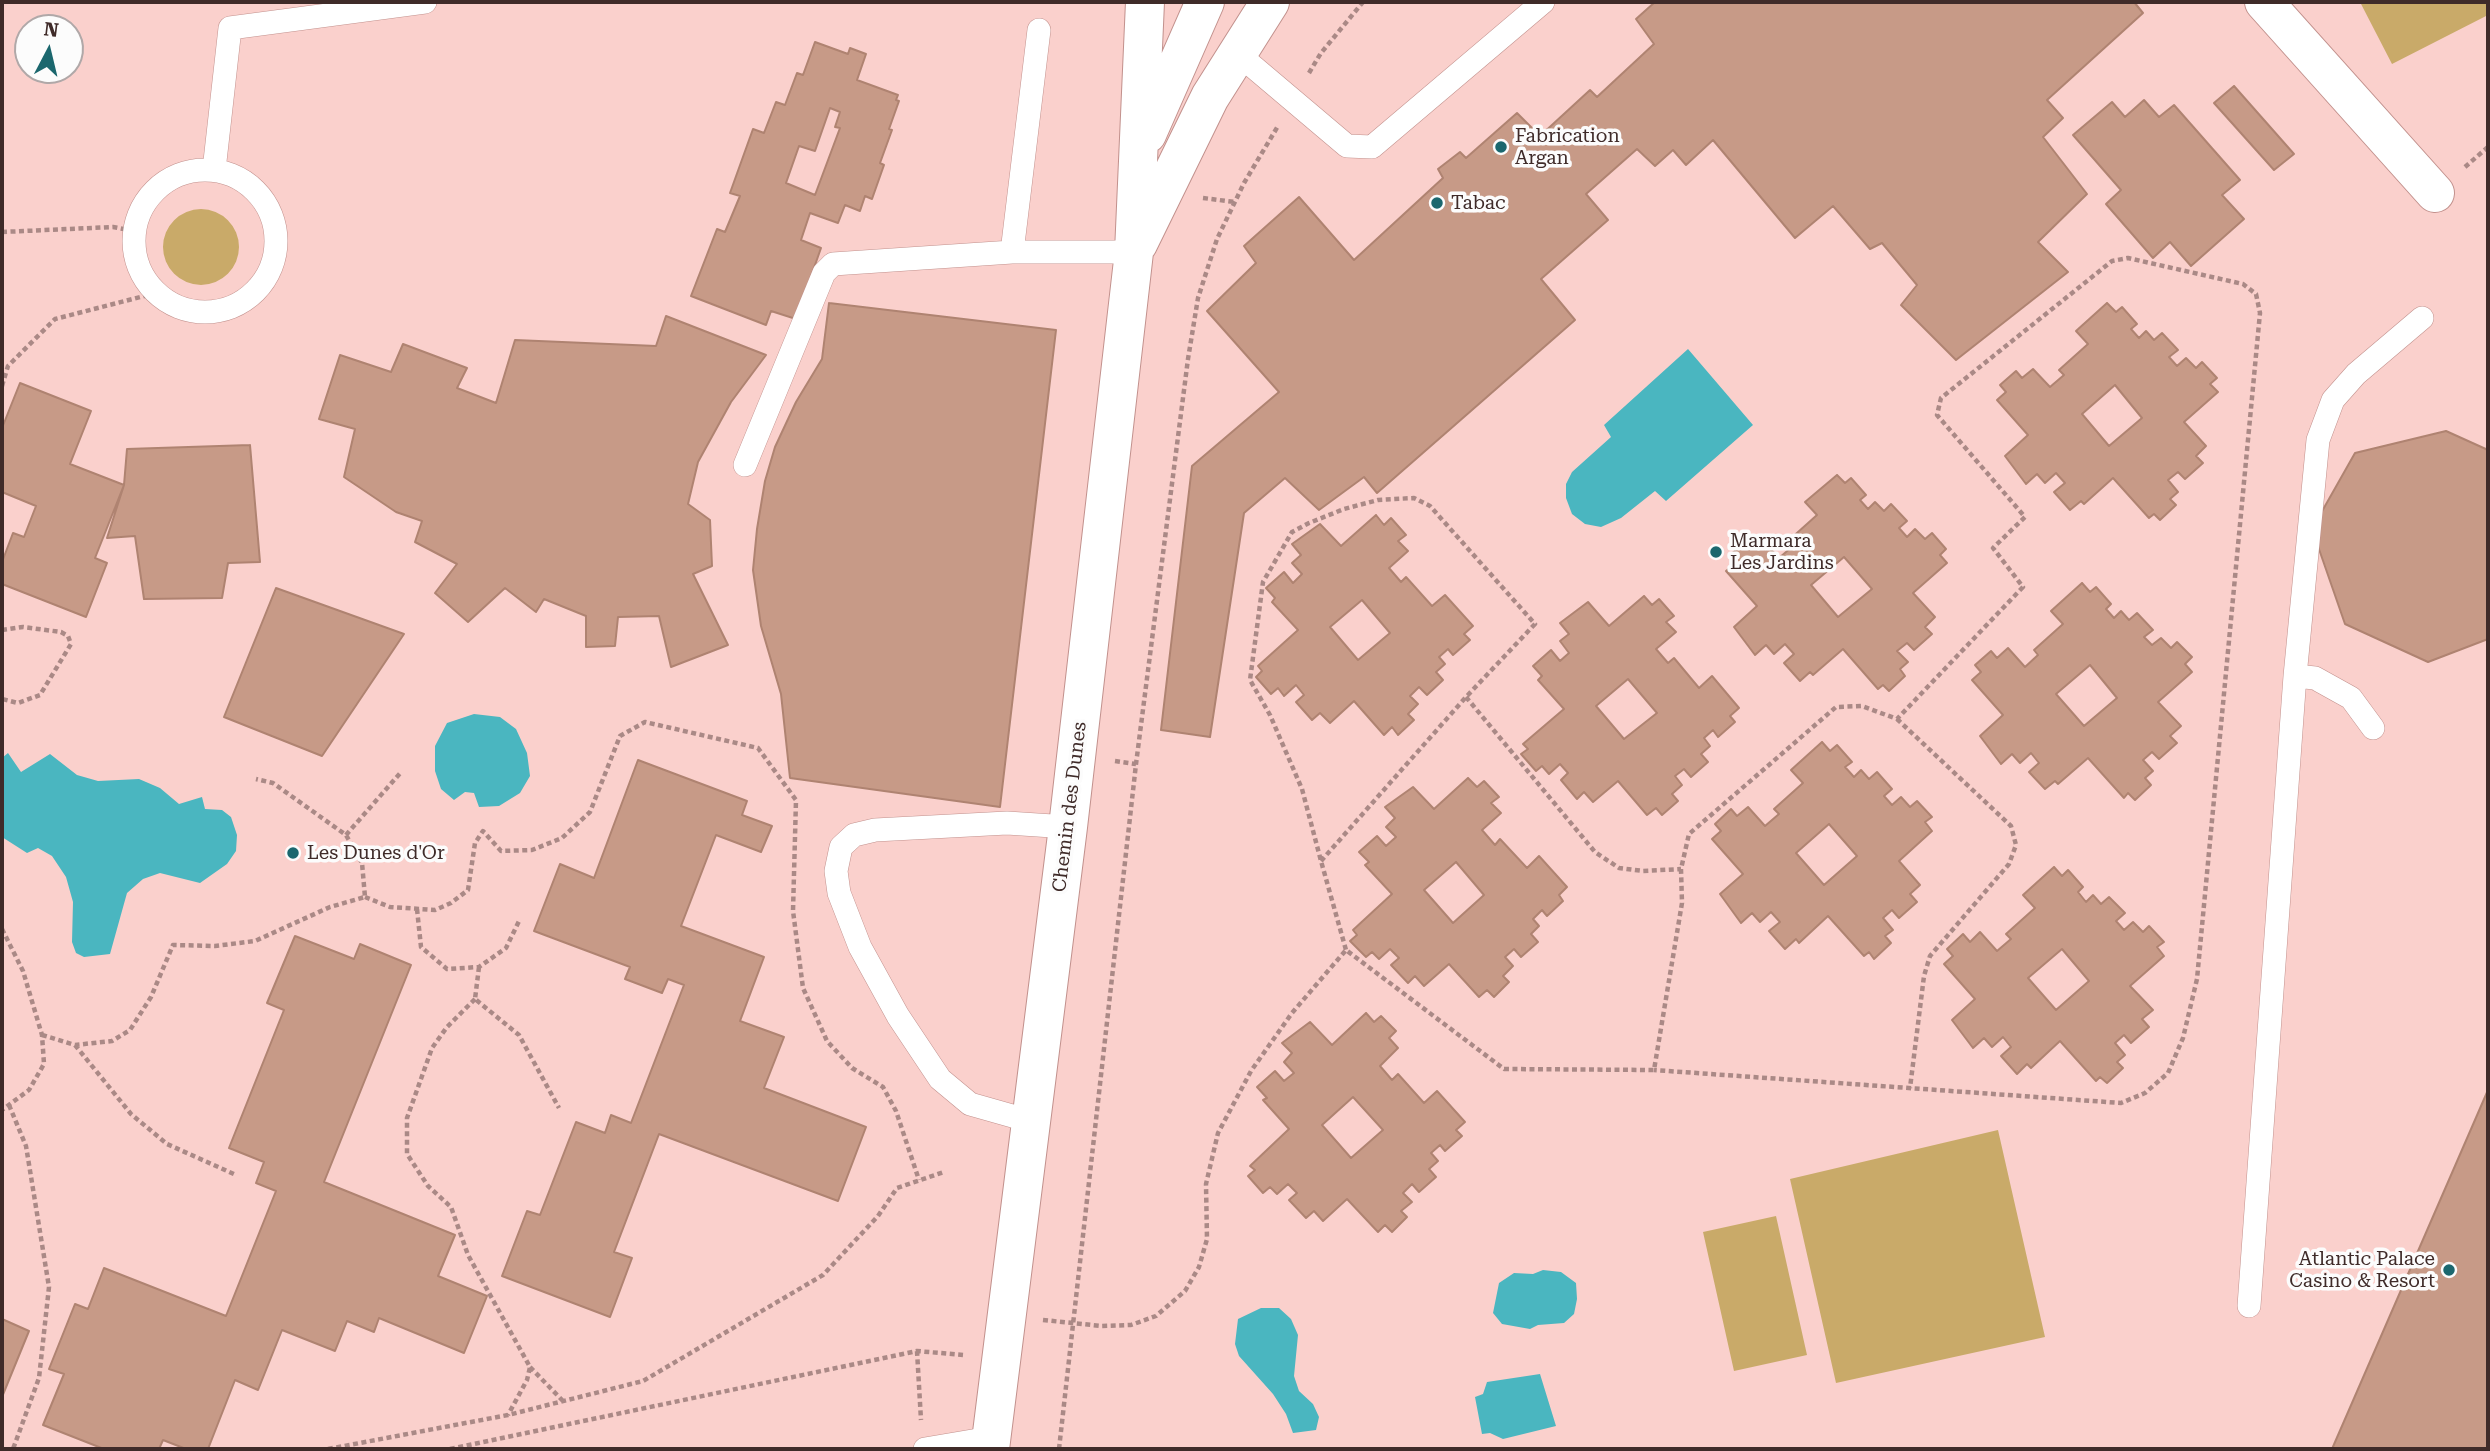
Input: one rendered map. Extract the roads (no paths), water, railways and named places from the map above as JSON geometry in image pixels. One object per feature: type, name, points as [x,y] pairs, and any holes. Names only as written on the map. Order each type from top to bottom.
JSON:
[{"type":"street","name":"Chemin des Dunes","points":[[990,1444],[1068,827],[1134,252],[1145,2]]},
{"type":"street","name":"Chemin des Dunes","points":[[1138,164],[1151,123],[1188,46],[1205,2]]},
{"type":"street","points":[[1134,252],[1210,97],[1270,2]]},
{"type":"street","points":[[2264,2],[2435,193]]},
{"type":"lane","points":[[214,170],[230,28],[425,2]]},
{"type":"lane","points":[[1237,53],[1347,146],[1372,147],[1543,2]]},
{"type":"lane","points":[[1012,252],[1039,30]]},
{"type":"lane","points":[[196,169],[214,170],[249,184],[263,197],[273,218],[277,242],[273,265],[262,286],[244,301],[222,310],[199,312],[175,306],[156,293],[142,274],[134,252],[134,231],[140,211],[152,193],[164,182],[196,169]]},
{"type":"lane","points":[[745,465],[824,273],[833,264],[1012,252],[1134,252]]},
{"type":"lane","points":[[2249,1306],[2295,676],[2318,440],[2333,400],[2356,374],[2422,318]]},
{"type":"lane","points":[[2295,676],[2315,678],[2351,698],[2373,728]]},
{"type":"lane","points":[[1030,1121],[970,1104],[940,1079],[898,1016],[860,947],[839,893],[836,871],[841,847],[854,835],[875,830],[1007,823],[1068,827]]},
{"type":"lane","points":[[923,1439],[990,1444]]},
{"type":"water","points":[[1688,349],[1753,425],[1666,501],[1655,491],[1621,518],[1601,527],[1585,524],[1572,514],[1566,498],[1566,484],[1572,472],[1611,437],[1604,425]]},
{"type":"water","points":[[474,714],[500,717],[516,729],[527,753],[530,776],[520,793],[499,806],[479,807],[474,793],[465,792],[454,800],[441,789],[435,771],[435,746],[447,723]]},
{"type":"water","points":[[8,753],[21,772],[50,754],[77,775],[98,781],[139,779],[160,788],[179,804],[202,797],[205,809],[222,810],[231,817],[237,835],[236,851],[227,864],[200,883],[160,873],[143,879],[127,893],[110,954],[84,957],[76,953],[72,942],[73,902],[66,877],[52,856],[38,848],[27,853],[2,837],[2,758]]},
{"type":"water","points":[[1543,1270],[1561,1272],[1576,1283],[1574,1314],[1564,1323],[1538,1325],[1530,1329],[1502,1324],[1493,1313],[1499,1283],[1514,1273],[1533,1274]]},
{"type":"water","points":[[1261,1308],[1279,1308],[1291,1319],[1298,1335],[1294,1376],[1299,1391],[1313,1404],[1319,1417],[1316,1430],[1293,1433],[1286,1414],[1273,1394],[1239,1356],[1235,1344],[1238,1319]]},
{"type":"water","points":[[1540,1374],[1556,1426],[1503,1439],[1490,1433],[1482,1434],[1475,1397],[1483,1394],[1487,1382]]},
{"type":"place","name":"Fabrication Argan","points":[[1501,147]]},
{"type":"place","name":"Tabac","points":[[1437,203]]},
{"type":"place","name":"Marmara Les Jardins","points":[[1716,552]]},
{"type":"place","name":"Les Dunes d'Or","points":[[293,853]]},
{"type":"place","name":"Atlantic Palace Casino & Resort","points":[[2449,1270]]}]
